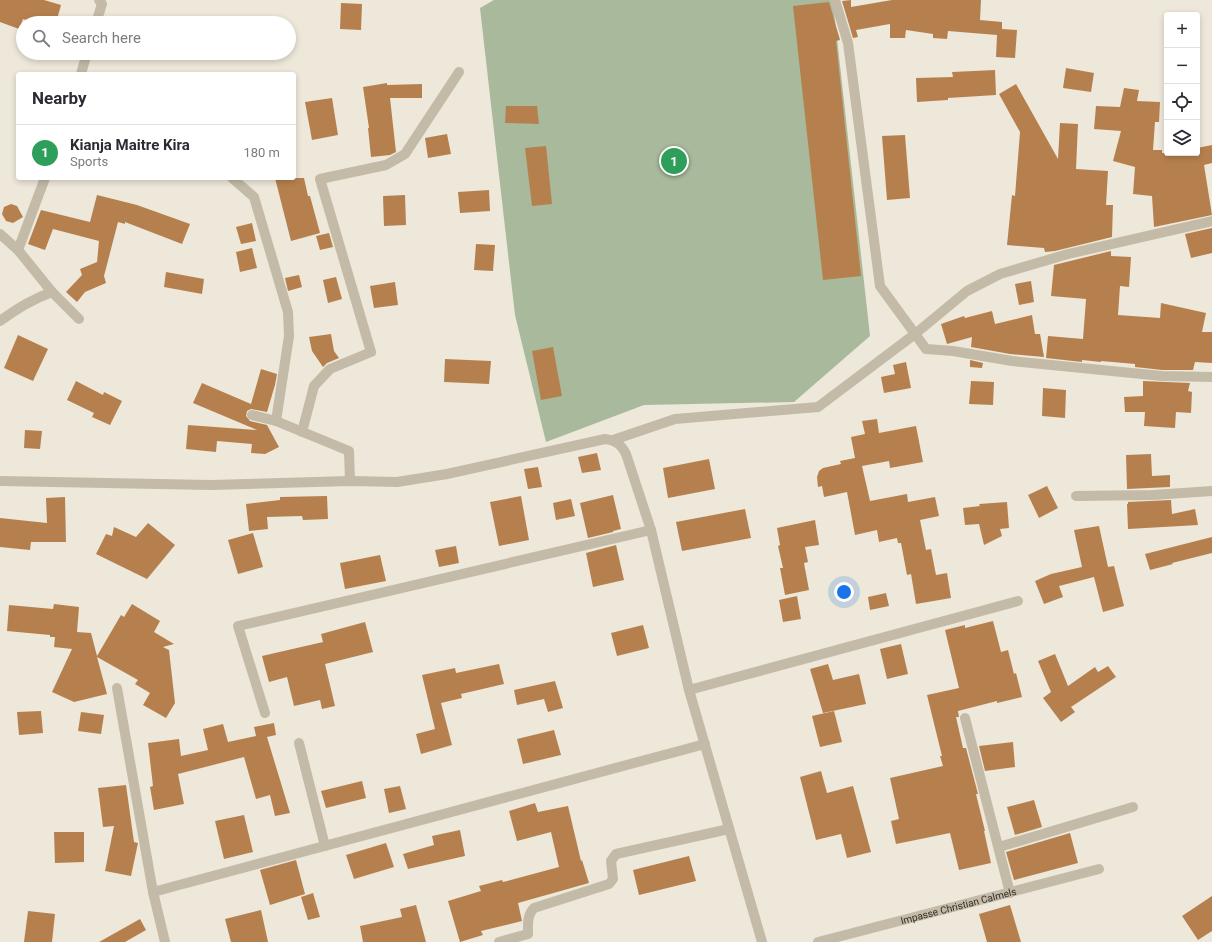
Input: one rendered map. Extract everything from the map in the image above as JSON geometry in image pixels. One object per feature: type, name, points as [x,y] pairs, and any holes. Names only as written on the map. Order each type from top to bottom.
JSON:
[{"type":"street","points":[[98,16],[102,4],[99,0]]},
{"type":"street","points":[[834,0],[848,43],[880,286],[926,349],[953,351],[1012,361],[1162,376],[1212,377]]},
{"type":"street","points":[[82,72],[85,60]]},
{"type":"street","points":[[302,432],[314,386],[330,369],[371,352],[320,179],[386,166],[405,154],[459,72]]},
{"type":"street","points":[[18,250],[44,180]]},
{"type":"street","points":[[234,180],[254,197],[288,312],[289,336],[276,422]]},
{"type":"street","points":[[0,481],[211,484],[350,481],[397,482],[440,475],[604,440],[613,440],[675,418],[818,407],[915,334],[967,292],[1000,274],[1068,254],[1212,221]]},
{"type":"street","points":[[0,234],[18,250],[52,292],[79,319]]},
{"type":"street","points":[[0,321],[14,310],[33,299],[52,292]]},
{"type":"street","points":[[252,414],[349,451],[350,481]]},
{"type":"street","points":[[613,440],[622,447],[626,454],[651,530],[689,690],[762,942]]},
{"type":"street","points":[[1076,496],[1153,495],[1212,491]]},
{"type":"street","points":[[265,713],[238,626],[651,530]]},
{"type":"street","points":[[689,690],[1018,601]]},
{"type":"street","points":[[117,688],[153,892],[165,942]]},
{"type":"street","points":[[966,718],[1010,893]]},
{"type":"street","points":[[299,743],[325,846]]},
{"type":"street","points":[[153,892],[705,744]]},
{"type":"street","points":[[999,847],[1133,807]]},
{"type":"street","points":[[499,942],[528,934],[530,912],[534,908],[609,884],[613,879],[611,860],[616,854],[729,829]]},
{"type":"street","name":"Impasse Christian Calmels","points":[[818,942],[1099,869]]},
{"type":"green space","points":[[494,0],[831,0],[833,2],[870,336],[794,402],[644,405],[546,442],[515,315],[480,8]]},
{"type":"building","points":[[0,0],[44,0],[61,5],[58,16],[16,16],[16,28],[0,22]]},
{"type":"building","points":[[851,0],[851,7],[892,0],[981,0],[980,20],[1002,22],[1002,29],[1017,30],[1015,58],[996,57],[997,35],[948,31],[947,39],[933,38],[933,34],[906,30],[905,38],[890,38],[890,24],[856,30],[858,37],[853,38],[842,1]]},
{"type":"building","points":[[829,2],[840,40],[836,41],[861,276],[823,280],[793,6]]},
{"type":"building","points":[[341,3],[362,4],[361,30],[340,29]]},
{"type":"building","points":[[1066,68],[1094,73],[1091,92],[1063,88]]},
{"type":"building","points":[[995,70],[996,95],[948,98],[948,100],[917,102],[916,78],[953,77],[952,72]]},
{"type":"building","points":[[387,83],[387,85],[422,84],[422,98],[390,98],[396,152],[390,155],[371,157],[369,128],[363,87]]},
{"type":"building","points":[[1016,84],[1058,159],[1060,123],[1078,124],[1076,169],[1108,171],[1106,205],[1113,205],[1112,237],[1055,251],[1045,252],[1044,248],[1007,245],[1012,195],[1015,196],[1020,132],[999,94]]},
{"type":"building","points":[[1124,88],[1139,90],[1137,101],[1160,102],[1159,122],[1155,122],[1153,150],[1162,150],[1164,156],[1200,156],[1200,147],[1212,145],[1212,163],[1204,165],[1212,215],[1154,227],[1152,196],[1133,194],[1135,167],[1113,161],[1121,131],[1094,129],[1096,106],[1120,107]]},
{"type":"building","points":[[332,98],[338,135],[312,140],[305,102]]},
{"type":"building","points":[[506,106],[537,106],[539,124],[505,123]]},
{"type":"building","points":[[447,134],[451,154],[428,158],[425,138]]},
{"type":"building","points":[[905,135],[910,198],[887,200],[882,136]]},
{"type":"building","points":[[546,146],[552,204],[532,206],[525,148]]},
{"type":"building","points":[[296,178],[304,178],[320,233],[291,241],[276,180],[296,180]]},
{"type":"building","points":[[489,190],[490,211],[460,213],[458,192]]},
{"type":"building","points":[[97,195],[137,205],[190,224],[182,244],[125,222],[125,224],[118,222],[104,276],[106,283],[85,292],[77,302],[66,292],[82,275],[80,269],[97,262],[99,241],[53,229],[45,250],[28,244],[41,210],[90,222]]},
{"type":"building","points":[[405,195],[406,225],[384,226],[383,196]]},
{"type":"building","points":[[11,204],[17,206],[23,217],[13,223],[6,221],[2,214],[4,207]]},
{"type":"building","points":[[252,223],[256,241],[241,244],[236,227]]},
{"type":"building","points":[[1212,228],[1212,253],[1191,258],[1185,234]]},
{"type":"building","points":[[329,233],[333,247],[320,250],[316,236]]},
{"type":"building","points":[[476,244],[495,245],[493,271],[474,270]]},
{"type":"building","points":[[252,248],[257,268],[240,272],[236,252]]},
{"type":"building","points":[[1111,251],[1111,256],[1131,257],[1129,287],[1120,286],[1118,315],[1160,318],[1161,303],[1206,313],[1202,332],[1212,332],[1212,363],[1195,362],[1193,370],[1162,370],[1135,367],[1135,364],[1082,360],[1082,362],[1046,358],[1048,336],[1083,339],[1086,299],[1051,296],[1054,265]]},
{"type":"building","points":[[166,272],[204,279],[202,294],[164,287]]},
{"type":"building","points":[[299,275],[302,287],[288,291],[285,278]]},
{"type":"building","points":[[336,277],[342,299],[328,303],[323,280]]},
{"type":"building","points":[[1031,281],[1034,302],[1019,305],[1015,284]]},
{"type":"building","points":[[395,282],[398,305],[374,308],[370,286]]},
{"type":"building","points":[[992,311],[995,324],[1032,315],[1035,334],[1040,334],[1044,357],[1010,354],[971,347],[972,337],[947,344],[941,324],[964,316],[965,318]]},
{"type":"building","points":[[331,334],[334,351],[339,358],[327,363],[323,367],[312,351],[309,337]]},
{"type":"building","points":[[18,335],[48,349],[33,381],[4,368]]},
{"type":"building","points":[[553,347],[562,396],[541,400],[532,351]]},
{"type":"building","points":[[445,359],[491,361],[489,384],[444,382]]},
{"type":"building","points":[[970,360],[983,363],[982,368],[970,367]]},
{"type":"building","points":[[906,362],[911,388],[884,393],[881,377],[895,374],[893,365]]},
{"type":"building","points":[[261,369],[277,374],[267,412],[251,409],[247,411],[246,416],[250,421],[267,425],[279,447],[265,454],[251,453],[252,444],[217,441],[216,452],[186,449],[188,425],[257,430],[193,403],[202,383],[251,404]]},
{"type":"building","points":[[76,381],[103,395],[104,392],[122,401],[110,425],[92,417],[94,413],[67,400]]},
{"type":"building","points":[[971,381],[994,382],[993,405],[969,404]]},
{"type":"building","points":[[1143,381],[1190,383],[1188,391],[1192,392],[1191,413],[1176,412],[1175,428],[1144,426],[1145,412],[1125,412],[1124,397],[1143,396]]},
{"type":"building","points":[[1043,388],[1066,390],[1065,418],[1042,416]]},
{"type":"building","points":[[877,419],[879,433],[916,426],[923,462],[890,468],[889,461],[862,466],[870,501],[907,494],[908,502],[935,497],[939,516],[920,520],[926,550],[931,549],[936,575],[947,573],[951,598],[916,604],[911,574],[907,575],[901,543],[898,543],[897,538],[879,542],[877,530],[855,535],[847,492],[824,497],[822,486],[818,487],[817,477],[819,471],[823,468],[841,464],[840,461],[855,458],[851,437],[865,434],[862,421]]},
{"type":"building","points":[[25,430],[42,431],[40,449],[24,448]]},
{"type":"building","points":[[597,453],[601,470],[582,473],[578,457]]},
{"type":"building","points":[[1151,454],[1152,476],[1170,475],[1170,487],[1127,489],[1126,455]]},
{"type":"building","points":[[709,459],[715,489],[668,498],[663,468]]},
{"type":"building","points":[[538,467],[542,487],[528,489],[524,469]]},
{"type":"building","points":[[1047,486],[1058,508],[1039,518],[1028,495]]},
{"type":"building","points":[[613,495],[621,529],[588,538],[580,503]]},
{"type":"building","points":[[327,496],[328,519],[303,520],[302,516],[267,517],[268,529],[249,531],[246,504],[280,500],[280,497]]},
{"type":"building","points":[[521,496],[529,540],[499,546],[490,502]]},
{"type":"building","points":[[65,497],[66,542],[31,542],[30,550],[0,547],[0,518],[47,523],[46,498]]},
{"type":"building","points":[[571,499],[575,516],[556,520],[553,503]]},
{"type":"building","points":[[1171,500],[1172,514],[1195,509],[1198,525],[1128,529],[1128,502]]},
{"type":"building","points":[[1007,502],[1009,528],[1000,529],[1002,536],[984,545],[979,524],[965,525],[963,508],[980,506],[979,504]]},
{"type":"building","points":[[745,509],[751,538],[682,551],[676,522]]},
{"type":"building","points":[[815,520],[819,545],[805,547],[808,562],[804,563],[809,590],[785,595],[780,568],[783,568],[778,546],[780,545],[777,528]]},
{"type":"building","points":[[148,523],[175,545],[147,579],[96,554],[106,534],[112,536],[114,527],[136,537]]},
{"type":"building","points":[[1099,526],[1108,567],[1114,566],[1124,606],[1103,612],[1094,577],[1059,586],[1063,597],[1044,604],[1035,581],[1051,574],[1082,567],[1074,530]]},
{"type":"building","points":[[253,533],[263,567],[238,574],[228,540]]},
{"type":"building","points":[[1212,537],[1212,553],[1150,570],[1145,554]]},
{"type":"building","points":[[616,545],[624,580],[593,587],[586,553]]},
{"type":"building","points":[[456,546],[459,563],[439,567],[435,550]]},
{"type":"building","points":[[380,555],[386,581],[345,589],[340,563]]},
{"type":"building","points":[[886,593],[889,606],[870,610],[868,597]]},
{"type":"building","points":[[797,596],[801,619],[783,622],[779,600]]},
{"type":"building","points":[[54,604],[79,607],[77,632],[91,633],[97,656],[121,615],[124,617],[132,604],[160,621],[154,632],[174,644],[163,647],[169,650],[175,703],[166,718],[143,705],[150,693],[135,684],[138,680],[97,657],[107,694],[74,702],[52,692],[72,649],[54,647],[55,637],[50,637],[50,635],[7,631],[9,605],[53,609]]},
{"type":"building","points":[[993,621],[1001,652],[1008,650],[1022,697],[997,703],[997,701],[958,711],[959,717],[956,717],[963,748],[966,748],[978,794],[976,794],[991,863],[959,870],[950,833],[896,844],[891,821],[899,819],[890,778],[943,766],[940,756],[942,756],[927,695],[959,688],[945,630],[965,625],[965,628]]},
{"type":"building","points":[[365,622],[373,652],[325,664],[335,706],[322,709],[320,700],[294,706],[287,677],[269,682],[262,656],[323,642],[321,634]]},
{"type":"building","points":[[643,625],[649,648],[617,656],[611,633]]},
{"type":"building","points":[[901,644],[908,674],[887,679],[880,649]]},
{"type":"building","points":[[1055,654],[1068,686],[1095,667],[1098,672],[1108,666],[1116,677],[1071,707],[1075,712],[1061,722],[1043,698],[1051,692],[1038,661]]},
{"type":"building","points":[[499,664],[504,684],[461,694],[462,698],[441,703],[452,745],[421,754],[416,734],[435,729],[422,675],[455,668],[456,673]]},
{"type":"building","points":[[828,664],[833,680],[859,674],[866,704],[823,713],[810,669]]},
{"type":"building","points":[[555,681],[563,708],[548,712],[544,699],[517,705],[514,690]]},
{"type":"building","points":[[41,711],[43,733],[19,735],[17,712]]},
{"type":"building","points":[[834,711],[842,742],[820,747],[812,716]]},
{"type":"building","points":[[81,712],[104,715],[101,734],[78,731]]},
{"type":"building","points":[[274,723],[276,735],[267,737],[290,813],[275,816],[270,795],[256,799],[244,757],[178,774],[184,804],[154,810],[150,787],[153,786],[148,743],[179,739],[181,756],[208,750],[203,729],[223,724],[228,742],[256,736],[254,727]]},
{"type":"building","points":[[554,730],[561,755],[523,764],[517,739]]},
{"type":"building","points":[[1013,742],[1015,767],[985,771],[979,746]]},
{"type":"building","points":[[821,771],[827,793],[853,786],[871,852],[847,858],[841,834],[816,840],[800,777]]},
{"type":"building","points":[[362,781],[366,798],[326,808],[321,791]]},
{"type":"building","points":[[126,785],[134,842],[138,843],[131,876],[105,871],[114,826],[103,827],[98,788]]},
{"type":"building","points":[[400,786],[406,809],[389,813],[384,789]]},
{"type":"building","points":[[1034,800],[1042,827],[1015,835],[1007,807]]},
{"type":"building","points":[[535,803],[538,812],[568,806],[581,861],[582,860],[589,883],[518,903],[522,921],[481,931],[483,935],[460,942],[448,901],[481,891],[479,886],[502,880],[503,882],[559,867],[551,832],[517,841],[509,811]]},
{"type":"building","points":[[244,815],[253,852],[224,859],[215,821]]},
{"type":"building","points":[[460,830],[465,856],[408,869],[403,854],[434,845],[432,836]]},
{"type":"building","points":[[54,832],[84,832],[84,862],[55,863]]},
{"type":"building","points":[[1070,833],[1078,863],[1014,880],[1006,852]]},
{"type":"building","points":[[386,843],[394,867],[354,879],[346,855]]},
{"type":"building","points":[[689,856],[696,881],[639,895],[633,870]]},
{"type":"building","points":[[296,860],[305,894],[270,905],[260,870]]},
{"type":"building","points":[[313,893],[320,917],[308,920],[301,897]]},
{"type":"building","points":[[1212,896],[1212,931],[1198,940],[1182,916]]},
{"type":"building","points":[[416,905],[426,942],[363,942],[360,926],[402,917],[400,909]]},
{"type":"building","points":[[1010,905],[1021,942],[987,942],[979,914]]},
{"type":"building","points":[[261,910],[268,942],[231,942],[225,919]]},
{"type":"building","points":[[28,911],[55,914],[52,942],[24,942]]},
{"type":"building","points":[[140,919],[146,930],[125,942],[99,942]]},
{"type":"place","name":"Kianja Maitre Kira","points":[[674,161]]}]
